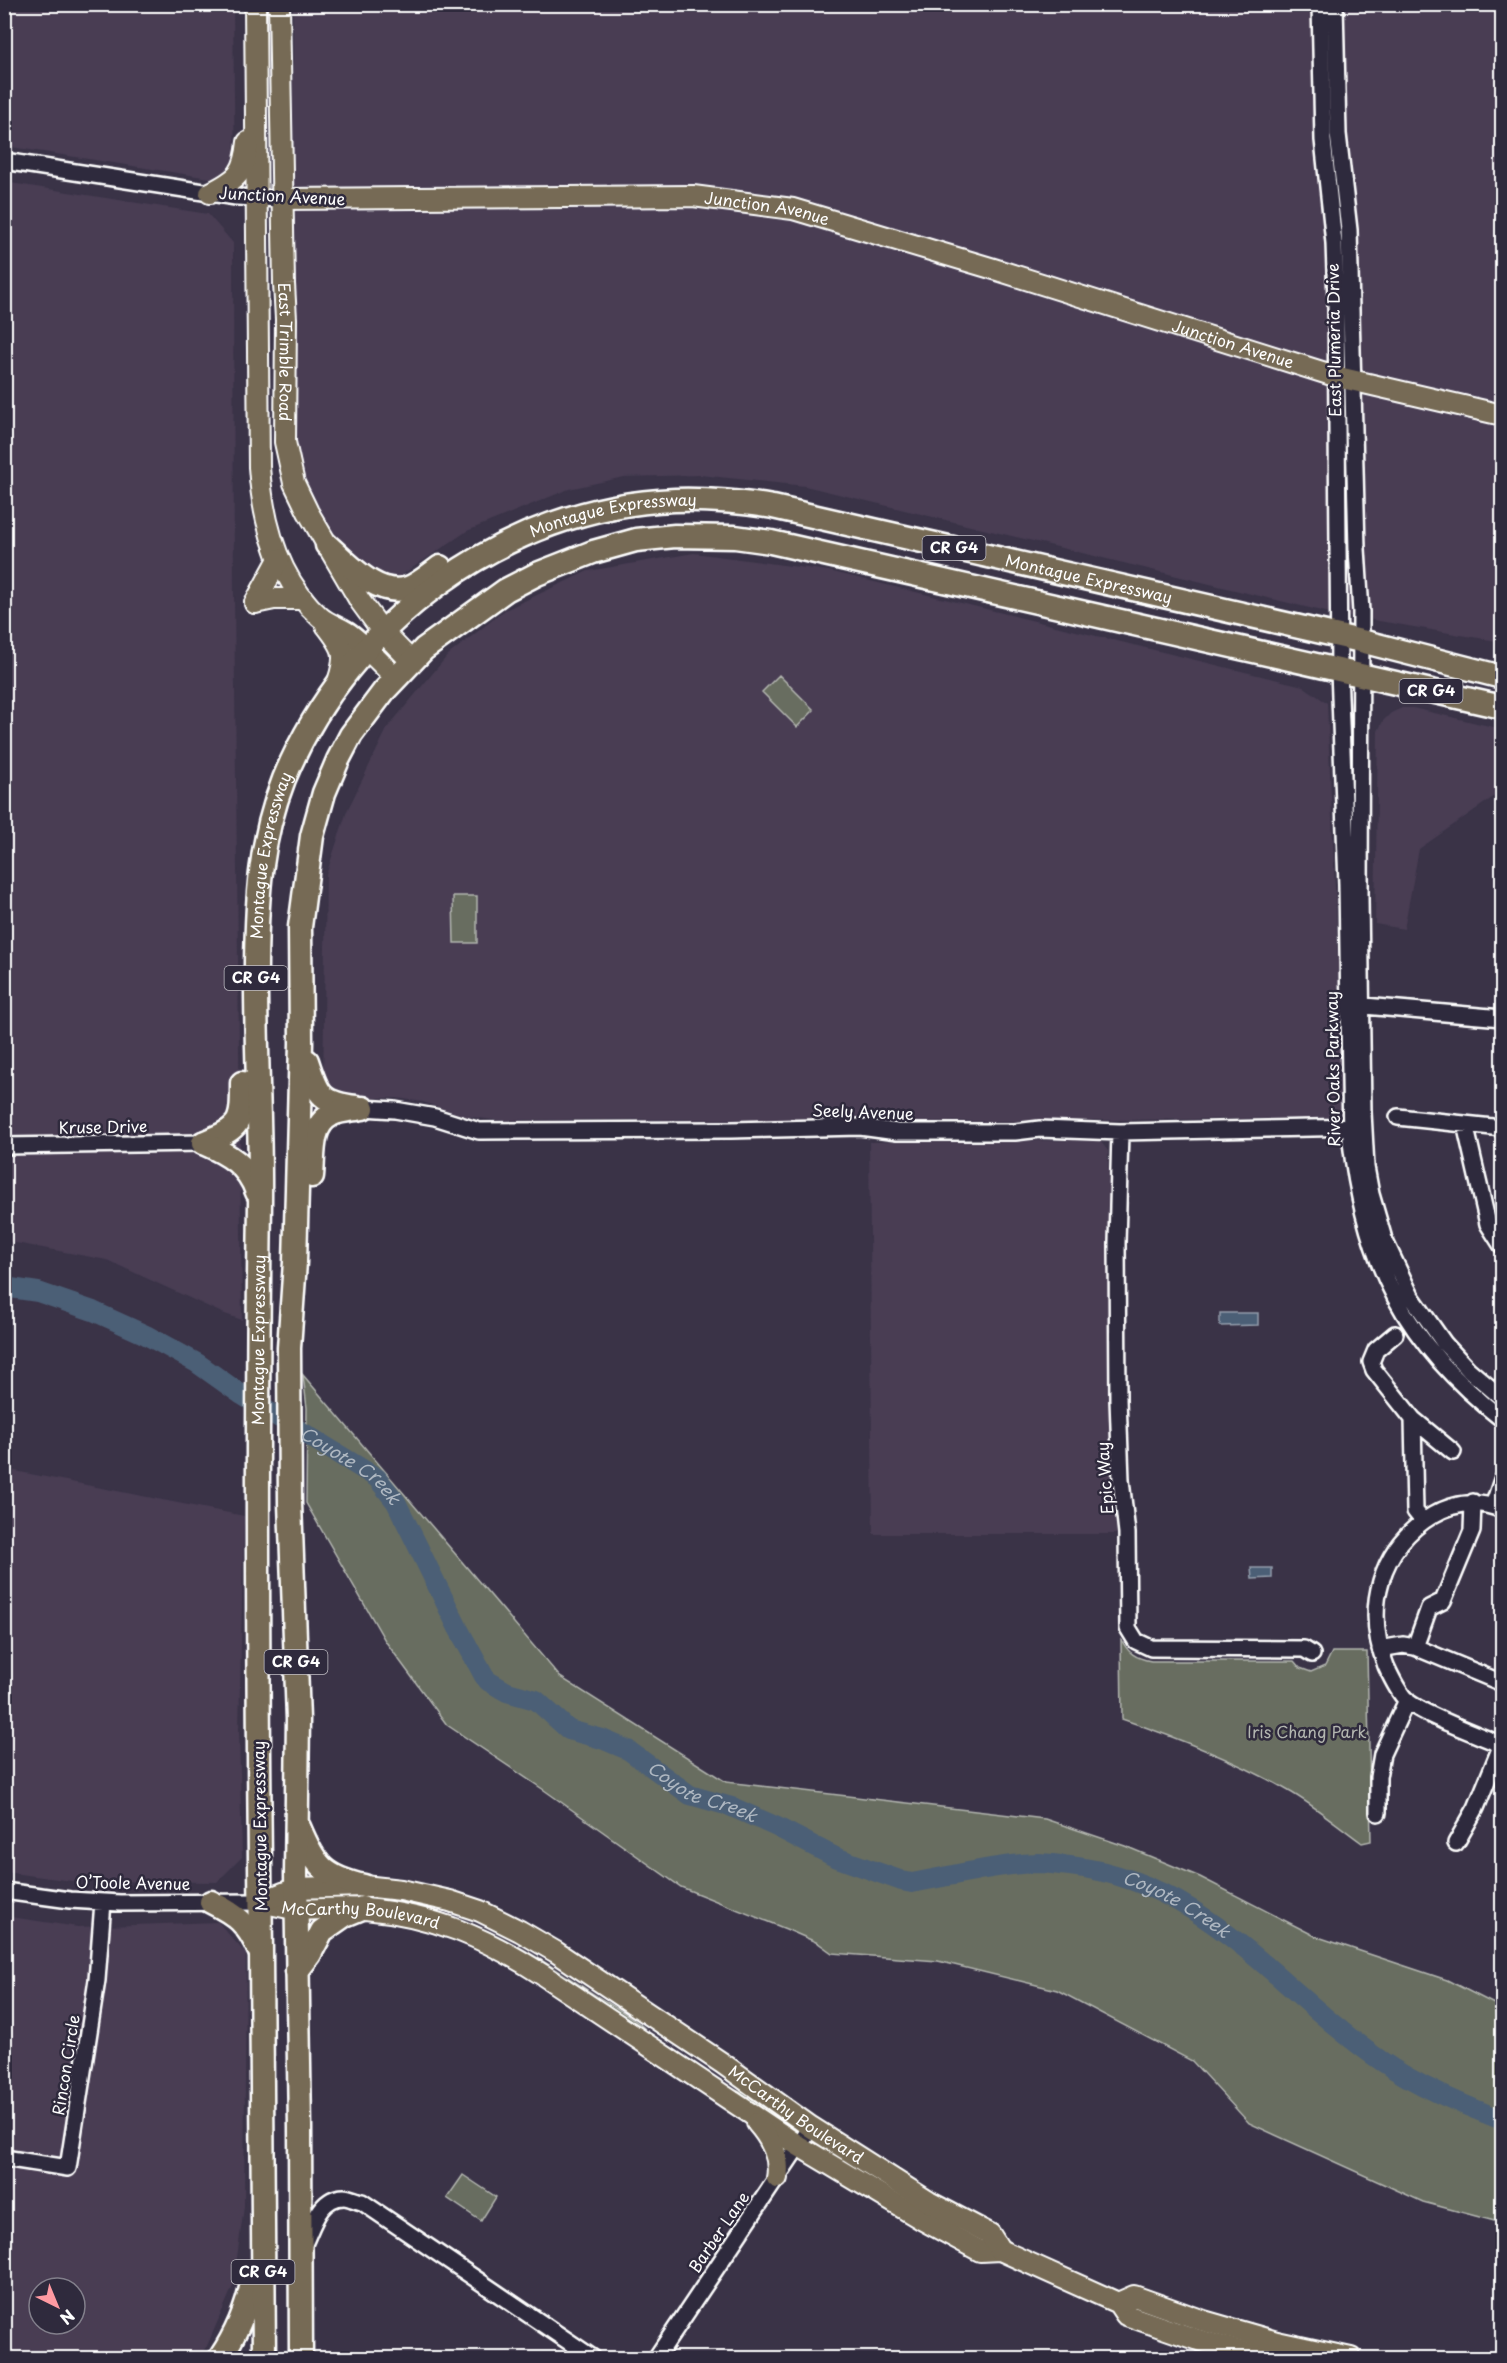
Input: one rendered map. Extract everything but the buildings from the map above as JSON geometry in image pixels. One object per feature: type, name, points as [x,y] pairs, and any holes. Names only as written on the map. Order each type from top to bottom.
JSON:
[{"type":"highway","name":"Montague Expressway","points":[[264,2358],[256,1493],[257,1284],[260,1200],[256,998],[257,888],[270,817],[298,749],[338,684],[364,649],[382,631],[465,565],[494,549],[566,519],[635,504],[674,500],[732,501],[773,507],[1350,639],[1503,677]]},
{"type":"highway","name":"Montague Expressway","points":[[303,2352],[296,1899],[298,1719],[290,1503],[289,1359],[296,1262],[301,1043],[300,927],[312,836],[324,793],[351,735],[395,677],[411,661],[424,649],[506,590],[537,574],[592,552],[636,540],[675,536],[735,537],[771,542],[1503,707]]},
{"type":"highway","points":[[327,545],[362,575],[391,590],[407,588],[463,552],[494,549]]},
{"type":"highway","points":[[203,1143],[226,1134],[237,1126],[242,1111],[242,1050],[256,998]]},
{"type":"highway","points":[[301,1043],[315,1087],[322,1096],[342,1105],[363,1108]]},
{"type":"highway","points":[[296,1262],[305,1233],[311,1197],[314,1143],[318,1127],[332,1114],[363,1108]]},
{"type":"highway","points":[[203,1143],[245,1167],[253,1179],[260,1200]]},
{"type":"highway","points":[[296,1820],[320,1868],[363,1897],[345,1915],[322,1931],[310,1954],[297,1971]]},
{"type":"highway","points":[[211,1902],[234,1913],[251,1931],[261,1956]]},
{"type":"highway","points":[[220,2358],[239,2324],[251,2291],[256,2258],[261,2185]]},
{"type":"main road","name":"East Trimble Road","points":[[255,4],[259,467],[266,523],[279,560],[303,600],[343,646],[345,662],[338,684]]},
{"type":"main road","name":"East Trimble Road","points":[[279,4],[286,319],[285,442],[294,483],[308,512],[360,601],[382,631],[411,661]]},
{"type":"main road","points":[[210,193],[225,186],[246,164],[256,68]]},
{"type":"main road","name":"Junction Avenue","points":[[282,199],[693,196],[793,209],[1346,380],[1503,415]]},
{"type":"main road","points":[[279,560],[255,603],[274,599],[303,600]]},
{"type":"main road","name":"East Trimble Road","points":[[321,619],[349,634],[395,677]]},
{"type":"main road","name":"McCarthy Boulevard","points":[[260,1902],[363,1897],[401,1890],[450,1901],[480,1911],[520,1931],[722,2062],[811,2127],[929,2202],[990,2234],[1000,2250]]},
{"type":"main road","name":"McCarthy Boulevard","points":[[363,1897],[398,1912],[443,1923],[508,1952],[799,2146],[921,2219],[980,2251],[1000,2250],[1118,2302],[1126,2315],[1195,2339],[1263,2358]]},
{"type":"main road","points":[[748,2112],[765,2132],[776,2152],[779,2168],[777,2178]]},
{"type":"main road","name":"McCarthy Boulevard","points":[[1118,2302],[1134,2296],[1298,2353],[1351,2358]]},
{"type":"street","name":"East Plumeria Drive","points":[[1320,4],[1323,140],[1346,380],[1356,537],[1349,672]]},
{"type":"street","name":"East Plumeria Drive","points":[[1335,4],[1338,134],[1349,230],[1346,380],[1349,672]]},
{"type":"street","name":"Junction Avenue","points":[[4,160],[210,193],[282,199]]},
{"type":"street","points":[[1328,186],[1343,185]]},
{"type":"street","points":[[1349,672],[1345,817],[1348,931],[1354,941],[1355,1005],[1503,1018]]},
{"type":"street","name":"River Oaks Parkway","points":[[1349,672],[1360,899],[1355,1005],[1357,1128],[1354,1173],[1362,1215],[1388,1284],[1417,1333],[1458,1381],[1503,1419]]},
{"type":"street","points":[[1345,817],[1352,832],[1355,894],[1360,899]]},
{"type":"street","name":"Seely Avenue","points":[[363,1108],[394,1110],[435,1117],[479,1131],[860,1127],[897,1132],[1015,1132],[1040,1129],[1120,1132],[1357,1128]]},
{"type":"street","points":[[1398,1117],[1503,1128]]},
{"type":"street","points":[[1466,1124],[1488,1224],[1503,1246]]},
{"type":"street","name":"River Oaks Parkway","points":[[1357,1128],[1371,1194],[1384,1239],[1401,1276],[1426,1320],[1444,1343],[1468,1369],[1503,1398]]},
{"type":"street","name":"Epic Way","points":[[1120,1132],[1117,1243],[1118,1399],[1121,1480],[1127,1533],[1128,1628],[1136,1641],[1151,1648],[1304,1649],[1312,1654]]},
{"type":"street","name":"Kruse Drive","points":[[4,1146],[203,1143]]},
{"type":"street","points":[[1395,1334],[1376,1350],[1371,1362],[1374,1370],[1413,1419],[1453,1452]]},
{"type":"street","points":[[1413,1419],[1415,1511],[1423,1521]]},
{"type":"street","points":[[1456,1843],[1476,1808],[1502,1744],[1429,1713],[1407,1700],[1391,1678],[1380,1650],[1375,1613],[1380,1582],[1387,1563],[1412,1528],[1444,1509],[1473,1502],[1498,1508],[1503,1480]]},
{"type":"street","points":[[1415,1647],[1429,1608],[1443,1600],[1472,1531],[1473,1502]]},
{"type":"street","points":[[1380,1650],[1403,1645],[1415,1647],[1503,1683]]},
{"type":"street","points":[[1378,1813],[1378,1777],[1383,1754],[1407,1700]]},
{"type":"street","name":"O’Toole Avenue","points":[[4,1891],[103,1902],[260,1902]]},
{"type":"street","name":"Rincon Circle","points":[[4,2158],[68,2168],[97,1980],[103,1902]]},
{"type":"street","name":"Barber Lane","points":[[656,2358],[811,2127]]},
{"type":"street","points":[[300,2254],[320,2210],[330,2199],[344,2197],[362,2202],[593,2358]]},
{"type":"shaded area","points":[[4,5],[233,5],[235,182],[5,146]]},
{"type":"shaded area","points":[[293,5],[1502,5],[1502,642],[1326,612],[805,486],[700,475],[624,477],[569,489],[467,531],[396,579],[366,574],[328,525],[310,497],[293,432]]},
{"type":"shaded area","points":[[4,182],[208,214],[233,243],[234,595],[242,1320],[107,1260],[5,1241]]},
{"type":"shaded area","points":[[694,553],[829,571],[1303,686],[1327,703],[1345,1118],[912,1122],[869,1119],[494,1120],[464,1116],[423,1102],[397,1098],[347,1098],[323,1089],[326,875],[347,811],[388,727],[448,655],[505,610],[588,571]]},
{"type":"shaded area","points":[[1402,708],[1413,708],[1502,729],[1502,791],[1419,849],[1404,929],[1375,924],[1378,731],[1383,721],[1391,713]]},
{"type":"shaded area","points":[[1094,1140],[1101,1142],[1108,1151],[1112,1485],[1119,1534],[873,1534],[869,1142]]},
{"type":"shaded area","points":[[5,1469],[244,1516],[239,1730],[242,1857],[217,1882],[72,1881],[5,1872]]},
{"type":"shaded area","points":[[4,1916],[78,1927],[218,1922],[246,1954],[244,2207],[233,2286],[207,2346],[197,2358],[5,2358]]},
{"type":"green space","points":[[779,675],[814,710],[797,727],[762,692]]},
{"type":"green space","points":[[453,896],[477,896],[477,943],[454,943]]},
{"type":"green space","points":[[303,1375],[560,1677],[726,1782],[1045,1819],[1125,1846],[1200,1877],[1315,1936],[1447,1980],[1502,2008],[1502,2223],[1423,2202],[1249,2123],[1192,2061],[1057,1990],[938,1961],[832,1953],[818,1943],[786,1929],[681,1887],[447,1725],[386,1642],[306,1503],[307,1408]]},
{"type":"green space","name":"Iris Chang Park","points":[[1121,1639],[1133,1654],[1151,1661],[1294,1661],[1300,1668],[1311,1672],[1325,1666],[1332,1652],[1367,1652],[1371,1841],[1362,1843],[1297,1796],[1227,1759],[1122,1719]]},
{"type":"green space","points":[[377,1901],[439,1913],[491,1932],[540,1959],[627,2014],[645,2029],[507,1945]]},
{"type":"green space","points":[[719,2084],[743,2093],[785,2122],[784,2123]]},
{"type":"green space","points":[[463,2175],[496,2197],[481,2221],[447,2198]]},
{"type":"water","points":[[1220,1313],[1258,1313],[1258,1325],[1220,1326]]},
{"type":"water","points":[[1251,1568],[1272,1568],[1272,1578],[1252,1579]]},
{"type":"waterway","name":"Coyote Creek","points":[[4,1287],[38,1292],[93,1311],[146,1335],[197,1363],[242,1395],[377,1478],[396,1502],[484,1676],[488,1681],[507,1692],[536,1700],[569,1730],[602,1739],[628,1750],[690,1795],[732,1807],[835,1857],[902,1881],[912,1883],[991,1868],[1042,1863],[1118,1876],[1161,1893],[1200,1915],[1237,1942],[1342,2032],[1380,2060],[1424,2086],[1502,2120]]}]
